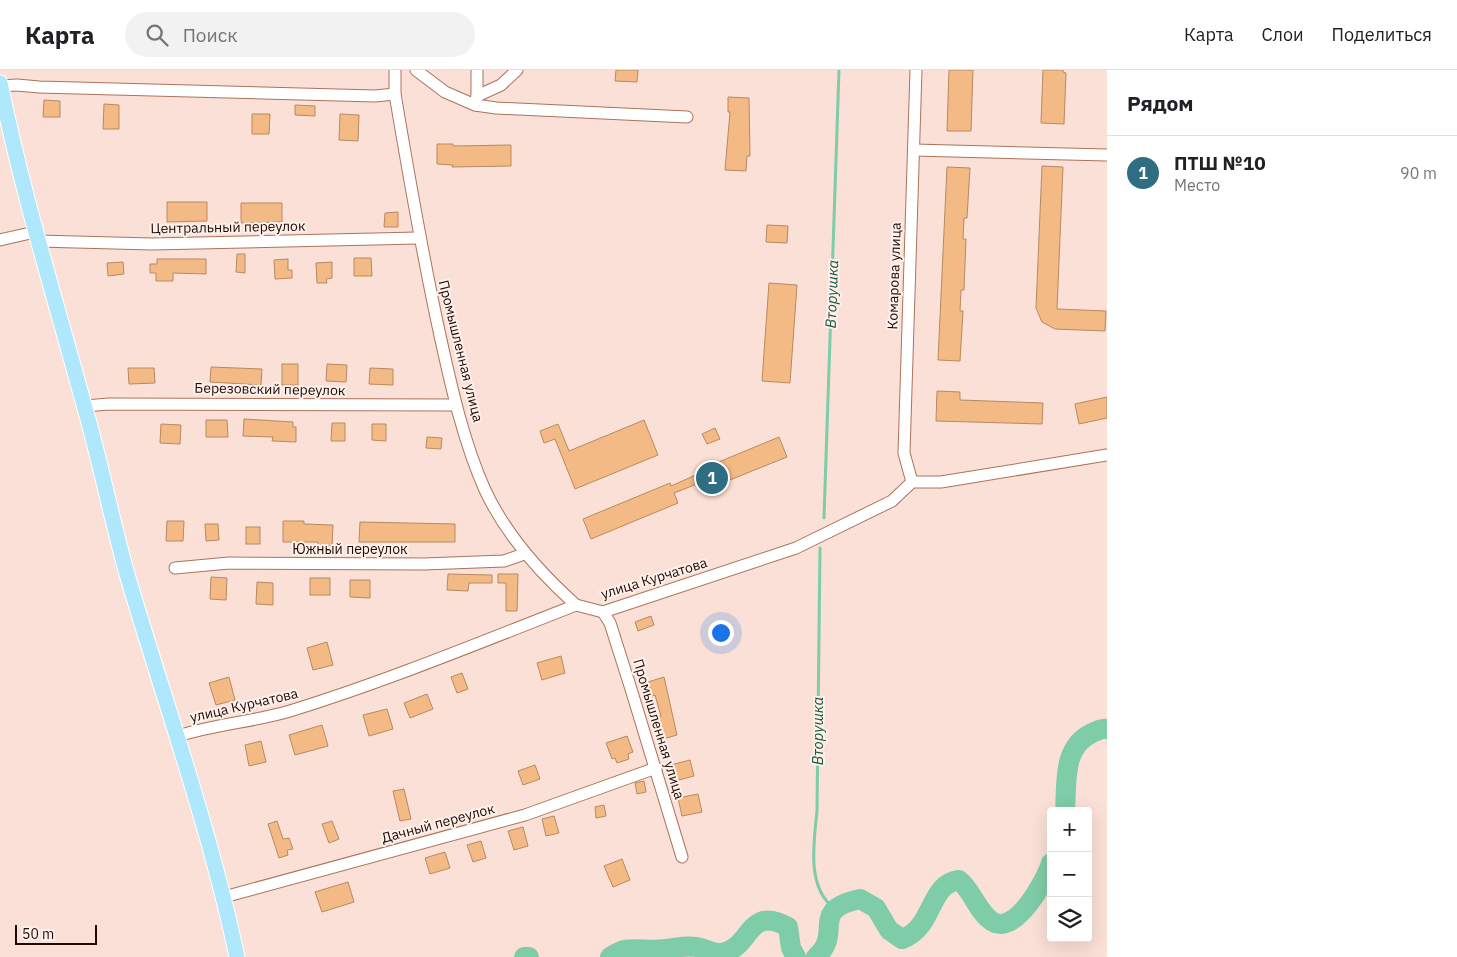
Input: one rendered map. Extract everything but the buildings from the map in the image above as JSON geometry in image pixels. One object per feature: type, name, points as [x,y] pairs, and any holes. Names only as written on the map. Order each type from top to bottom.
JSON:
[{"type":"main road","points":[[0,85],[36,236],[85,406],[129,580],[178,736],[224,897],[237,957]]},
{"type":"street","name":"Промышленная улица","points":[[395,70],[395,94],[418,238],[456,405],[485,490],[524,554],[576,606]]},
{"type":"street","points":[[416,70],[445,92],[476,100],[496,108],[686,117]]},
{"type":"street","points":[[476,100],[477,70]]},
{"type":"street","points":[[476,100],[500,85],[517,70]]},
{"type":"street","name":"Комарова улица","points":[[912,482],[904,453],[916,70]]},
{"type":"street","points":[[0,85],[375,96],[395,94]]},
{"type":"street","points":[[914,150],[1107,154]]},
{"type":"street","name":"Центральный переулок","points":[[0,240],[36,236],[152,244],[418,238]]},
{"type":"street","name":"Березовский переулок","points":[[85,406],[110,404],[456,405]]},
{"type":"street","points":[[912,482],[941,482],[1107,455]]},
{"type":"street","name":"улица Курчатова","points":[[178,736],[198,730],[288,712],[403,672],[576,606],[603,612],[796,548],[892,501],[912,482]]},
{"type":"street","name":"Южный переулок","points":[[175,568],[229,563],[434,564],[504,561],[524,554]]},
{"type":"street","name":"Промышленная улица","points":[[603,612],[610,623],[682,857]]},
{"type":"street","name":"Дачный переулок","points":[[224,897],[525,815],[656,768]]},
{"type":"waterway","name":"Вторушка","points":[[824,518],[839,70]]},
{"type":"waterway","name":"Вторушка","points":[[820,548],[817,811],[814,836],[814,863],[819,888],[825,899],[834,908]]},
{"type":"waterway","name":"Вторушка","points":[[1065,807],[1068,767],[1075,747],[1082,739],[1092,733],[1101,729],[1107,729]]},
{"type":"waterway","name":"Вторушка","points":[[816,957],[824,948],[831,916],[835,909],[844,904],[860,899],[876,908],[889,930],[902,939],[913,933],[920,925],[942,889],[949,883],[959,880],[983,913],[993,922],[1002,924],[1011,921],[1029,904],[1047,873]]},
{"type":"waterway","name":"Вторушка","points":[[610,957],[624,950],[661,950],[688,946],[722,953],[732,950],[757,924],[765,921],[775,921],[788,927],[791,948],[796,957]]},
{"type":"waterway","name":"Вторушка","points":[[524,957],[529,957]]},
{"type":"place","name":"ПТШ №10","points":[[712,478]]}]
